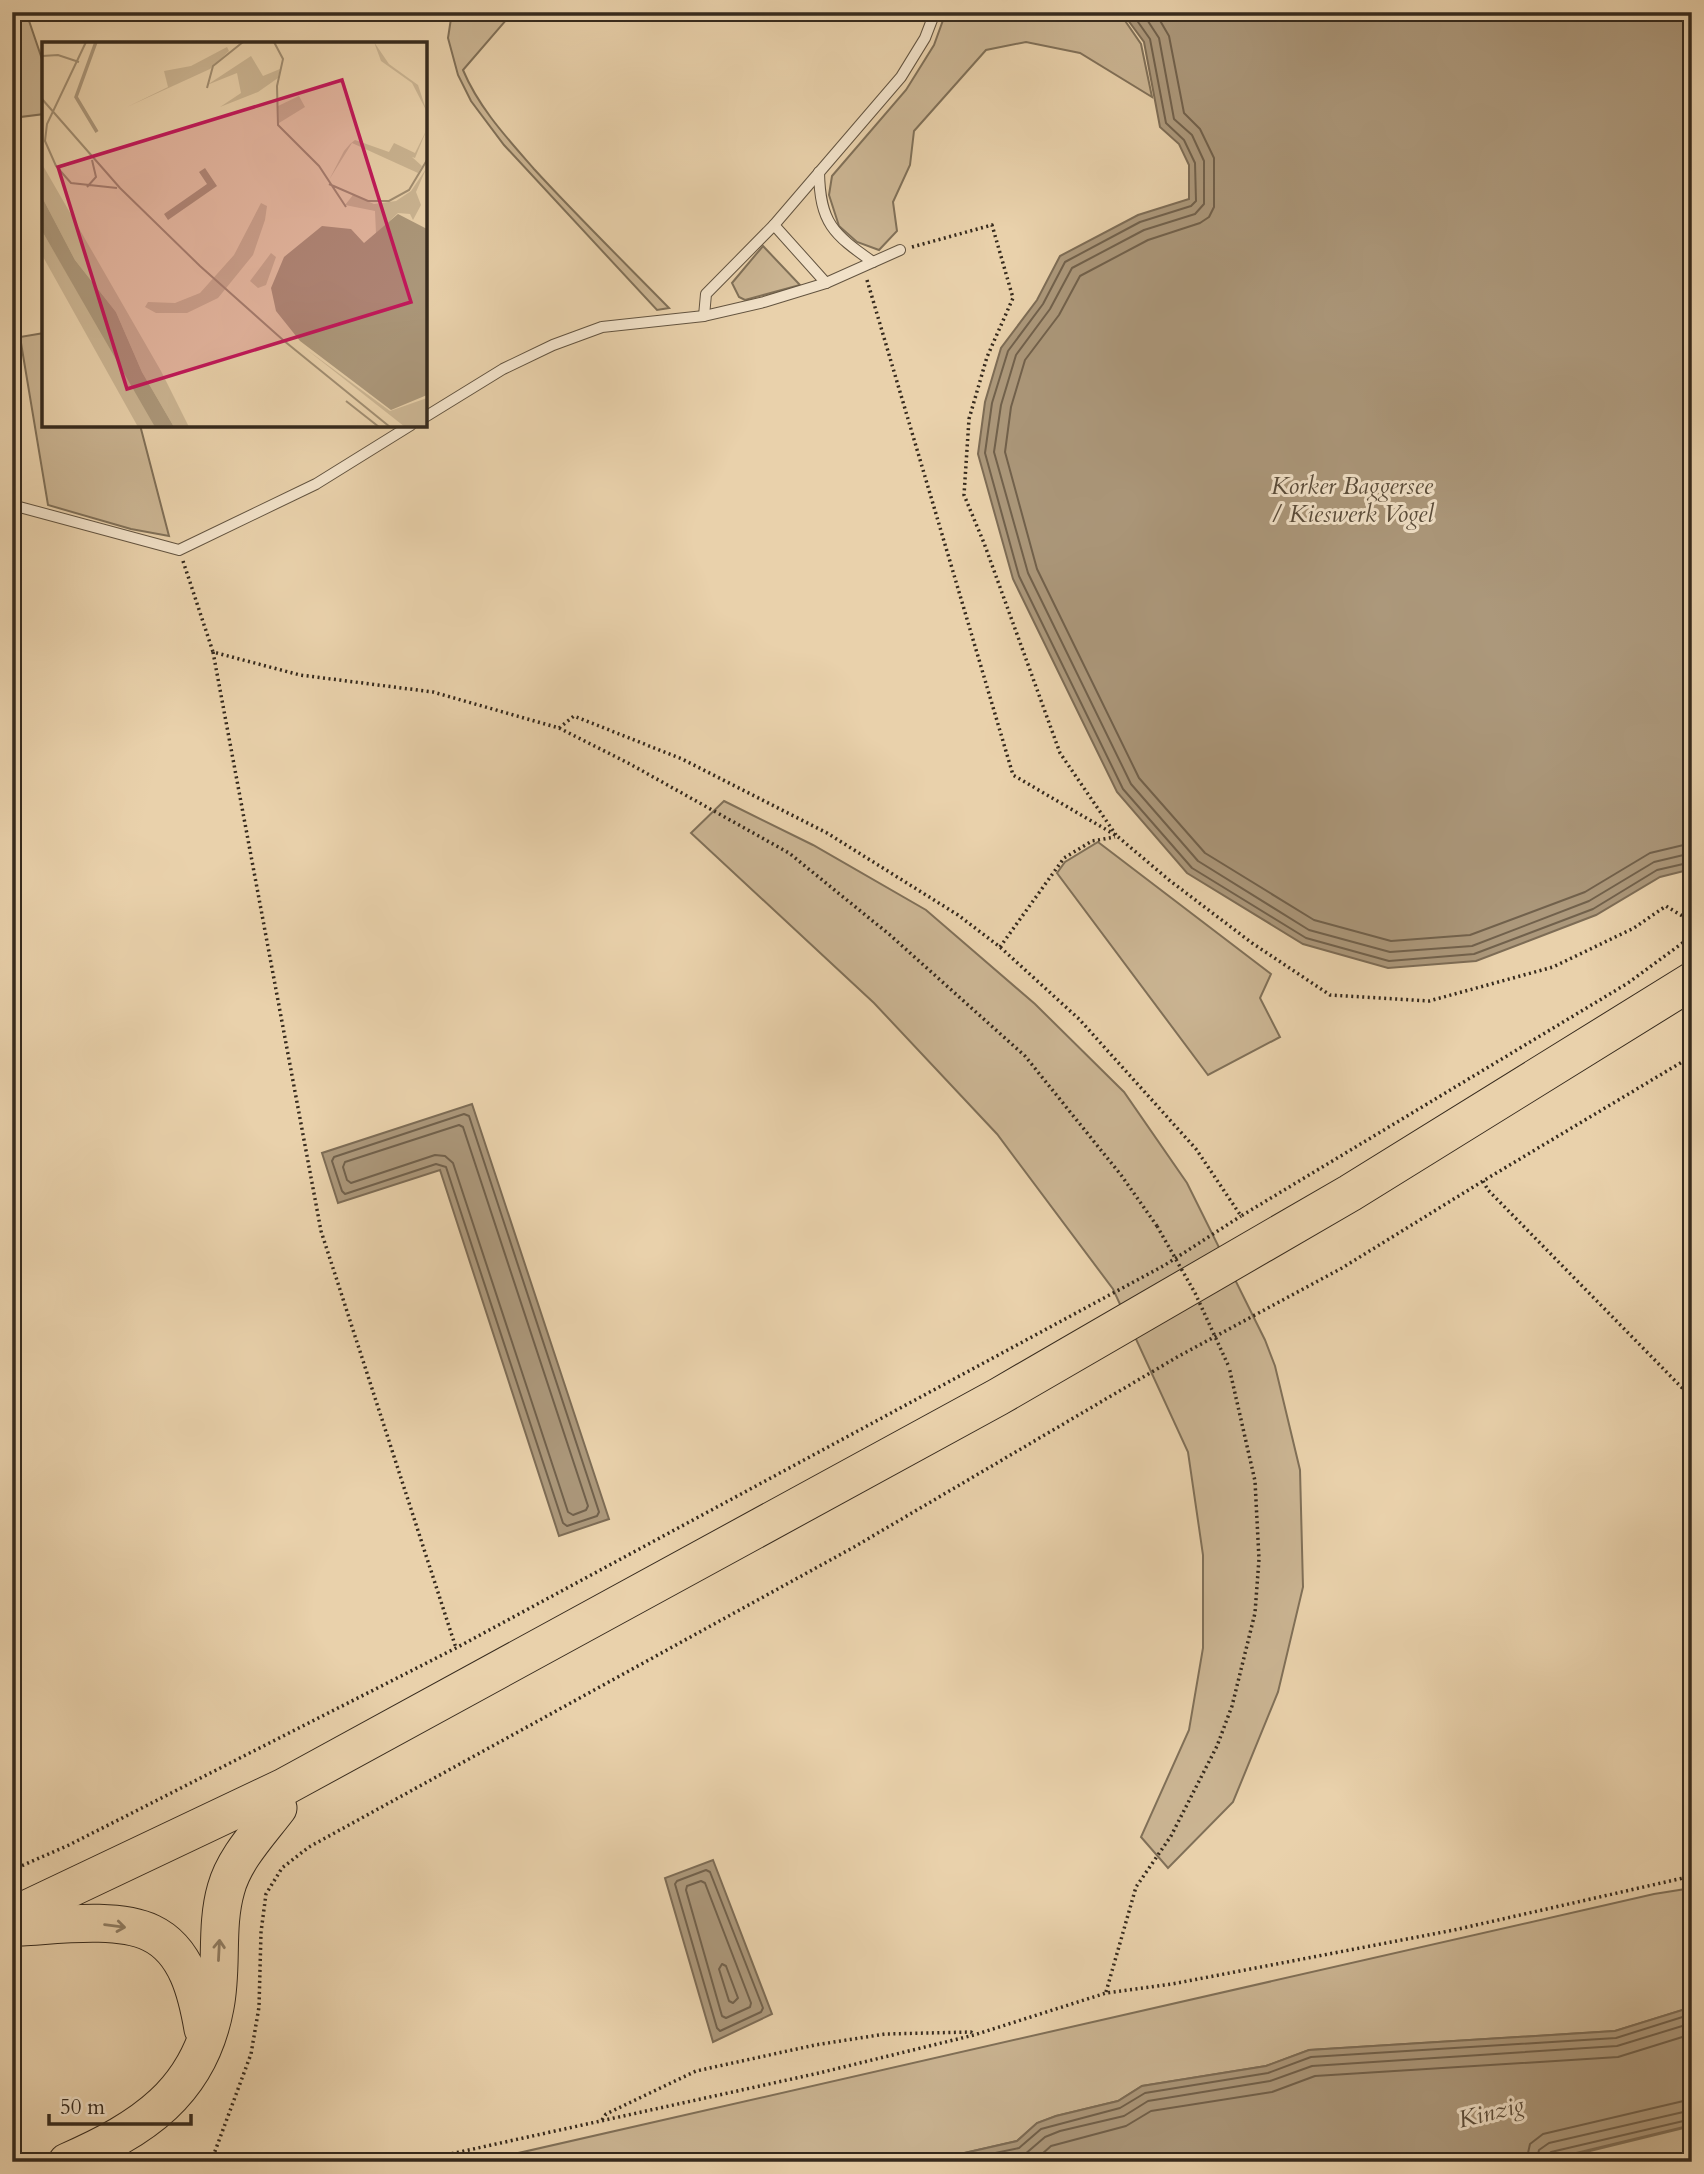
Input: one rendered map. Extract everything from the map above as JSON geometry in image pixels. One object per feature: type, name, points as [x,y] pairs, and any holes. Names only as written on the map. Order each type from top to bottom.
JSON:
[{"type":"highway","points":[[16,1925],[284,1787],[998,1397],[1350,1193],[1692,981]]},
{"type":"highway","points":[[16,1925],[230,1834],[583,1650],[1006,1417],[1365,1208],[1692,1006]]},
{"type":"highway","points":[[67,2162],[114,2141],[141,2124],[173,2096],[189,2074],[215,2007],[221,1914],[226,1888],[236,1864],[278,1808]]},
{"type":"highway","points":[[16,1925],[101,1924],[151,1933],[166,1944],[185,1967],[194,1988],[204,2041]]},
{"type":"lane","points":[[704,316],[706,294],[774,225],[901,77],[925,38],[935,12]]},
{"type":"lane","points":[[819,172],[820,198],[831,229],[868,264]]},
{"type":"lane","points":[[774,225],[826,283]]},
{"type":"lane","points":[[427,416],[503,369],[553,345],[602,327],[704,316],[764,302],[826,283],[900,250]]},
{"type":"lane","points":[[12,505],[179,550],[316,484],[408,427]]},
{"type":"path","points":[[900,250],[992,225],[1013,298],[987,357],[969,419],[964,495],[1060,752],[1117,836]]},
{"type":"path","points":[[868,264],[1013,775],[1117,836],[1169,880],[1252,943],[1331,995],[1429,1001],[1553,967],[1634,928],[1666,906],[1692,922]]},
{"type":"path","points":[[179,550],[213,652],[321,1231],[456,1648]]},
{"type":"path","points":[[213,652],[300,676],[433,692],[559,728],[631,764],[789,853],[890,935],[1025,1056],[1121,1175],[1157,1227],[1195,1293],[1229,1367],[1255,1481],[1259,1559],[1255,1613],[1232,1706],[1217,1746],[1171,1836],[1136,1887],[1106,1993]]},
{"type":"path","points":[[559,728],[574,716],[682,759],[827,833],[958,915],[1000,947],[1079,1019],[1195,1149],[1241,1216]]},
{"type":"path","points":[[1000,947],[1064,858],[1092,841],[1117,836]]},
{"type":"path","points":[[12,1870],[69,1845],[456,1648],[1165,1265],[1241,1216],[1628,983],[1692,936]]},
{"type":"path","points":[[211,2162],[251,2054],[259,2007],[261,1932],[266,1894],[282,1868],[300,1854],[855,1547],[1179,1356],[1342,1268],[1692,1056]]},
{"type":"path","points":[[1483,1181],[1488,1190],[1692,1398]]},
{"type":"path","points":[[414,2162],[819,2073],[974,2035],[1106,1993],[1172,1984],[1454,1930],[1692,1876]]},
{"type":"path","points":[[601,2122],[606,2114],[696,2071],[815,2045],[885,2034],[971,2032],[974,2035]]},
{"type":"shaded area","points":[[22,12],[26,12],[42,59],[42,114],[12,118],[12,34]]},
{"type":"shaded area","points":[[452,12],[513,12],[463,70],[470,84],[494,122],[534,169],[669,308],[657,310],[504,145],[471,101],[458,75],[448,38]]},
{"type":"shaded area","points":[[946,12],[1119,12],[1141,44],[1152,97],[1080,53],[1026,42],[986,50],[914,131],[910,165],[893,202],[897,231],[879,250],[857,242],[839,226],[829,195],[832,176],[906,90],[934,45]]},
{"type":"shaded area","points":[[763,246],[800,285],[745,300],[739,297],[732,283]]},
{"type":"shaded area","points":[[42,333],[42,427],[141,427],[169,536],[131,529],[48,505],[20,337]]},
{"type":"shaded area","points":[[724,801],[813,845],[926,910],[1035,1004],[1124,1092],[1187,1183],[1265,1340],[1275,1366],[1300,1470],[1303,1587],[1278,1692],[1233,1802],[1168,1868],[1141,1837],[1189,1730],[1203,1648],[1203,1555],[1188,1452],[1113,1289],[997,1134],[874,1003],[691,833]]},
{"type":"shaded area","points":[[1098,842],[1271,974],[1260,998],[1280,1037],[1208,1075],[1057,873],[1065,862]]},
{"type":"shaded area","points":[[1692,1888],[1692,2007],[1615,2031],[1309,2050],[1266,2066],[1142,2086],[1118,2101],[1037,2123],[1017,2141],[925,2162],[479,2162],[1654,1894]]},
{"type":"shaded area","points":[[1692,2126],[1692,2162],[1545,2162]]},
{"type":"water","name":"Korker Baggersee / Kieswerk Vogel","points":[[1122,12],[1692,12],[1692,869],[1660,877],[1596,915],[1476,961],[1388,968],[1303,944],[1187,873],[1117,792],[1013,579],[978,454],[985,402],[1001,348],[1037,300],[1060,256],[1138,215],[1189,199],[1189,165],[1179,144],[1160,127],[1144,42]]},
{"type":"water","points":[[472,1104],[609,1519],[559,1536],[440,1170],[338,1203],[322,1153]]},
{"type":"water","points":[[713,1860],[772,2014],[713,2042],[665,1878]]},
{"type":"water","name":"Kinzig","points":[[1692,2007],[1692,2125],[1539,2162],[925,2162],[1017,2141],[1037,2123],[1118,2101],[1142,2086],[1266,2066],[1309,2050],[1615,2031]]}]
